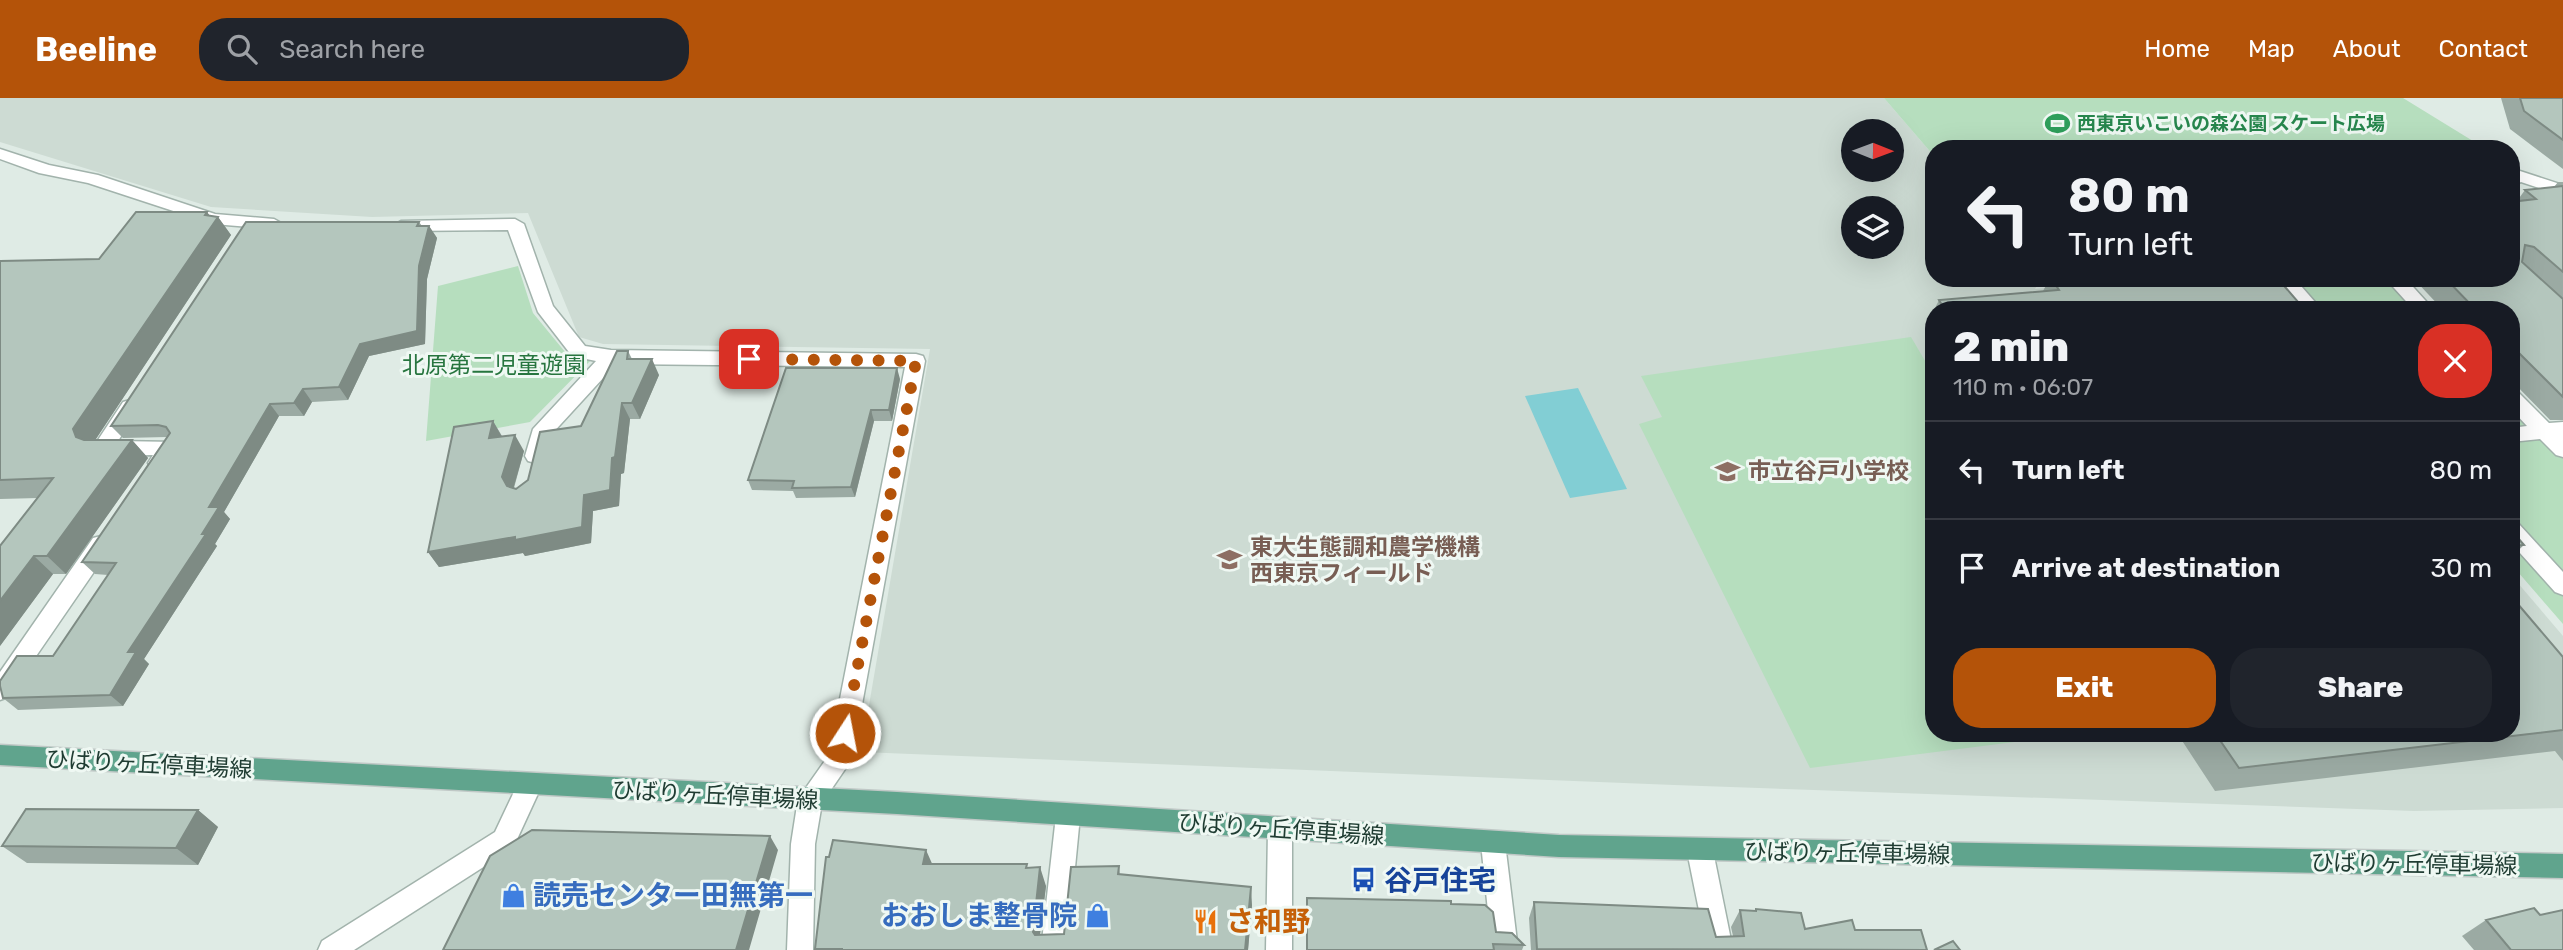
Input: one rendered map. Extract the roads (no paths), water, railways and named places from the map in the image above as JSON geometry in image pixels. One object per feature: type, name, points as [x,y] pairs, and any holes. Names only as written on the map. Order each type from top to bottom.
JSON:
[{"type":"main road","name":"ひばりヶ丘停車場線","points":[[0,755],[810,799],[1493,843],[1700,851],[2563,866]]},
{"type":"street","points":[[0,154],[45,169],[92,179],[213,219],[290,225]]},
{"type":"street","points":[[2520,176],[2563,191]]},
{"type":"street","points":[[235,246],[250,223]]},
{"type":"street","points":[[384,226],[515,224],[544,308],[579,351],[611,357],[916,361],[840,759],[810,799],[803,844],[800,950]]},
{"type":"street","points":[[2292,287],[2305,301]]},
{"type":"street","points":[[2403,287],[2416,301]]},
{"type":"street","points":[[531,470],[540,434],[611,357]]},
{"type":"street","points":[[140,391],[103,449],[169,447],[146,480]]},
{"type":"street","points":[[2520,404],[2553,430],[2563,450]]},
{"type":"street","points":[[2520,434],[2553,430]]},
{"type":"street","points":[[0,690],[115,524]]},
{"type":"street","points":[[2520,539],[2563,586]]},
{"type":"street","points":[[331,950],[504,840],[530,785]]},
{"type":"street","points":[[1054,950],[1068,816]]},
{"type":"street","points":[[1279,950],[1280,829]]},
{"type":"street","points":[[1493,843],[1505,950]]},
{"type":"street","points":[[1700,851],[1720,950]]},
{"type":"water","points":[[1578,388],[1627,489],[1570,498],[1525,396]]},
{"type":"place","name":"西東京いこいの森公園 スケート広場","points":[[2057,123]]},
{"type":"place","name":"市立谷戸小学校","points":[[1728,471]]},
{"type":"place","name":"東大生態調和農学機構 西東京フィールド","points":[[1230,560]]},
{"type":"place","name":"谷戸住宅","points":[[1364,880]]},
{"type":"place","name":"読売センター田無第一","points":[[513,895]]},
{"type":"place","name":"おおしま整骨院","points":[[1097,915]]},
{"type":"place","name":"さ和野","points":[[1206,921]]},
{"type":"park label","name":"北原第二児童遊園","points":[[494,365]]}]
